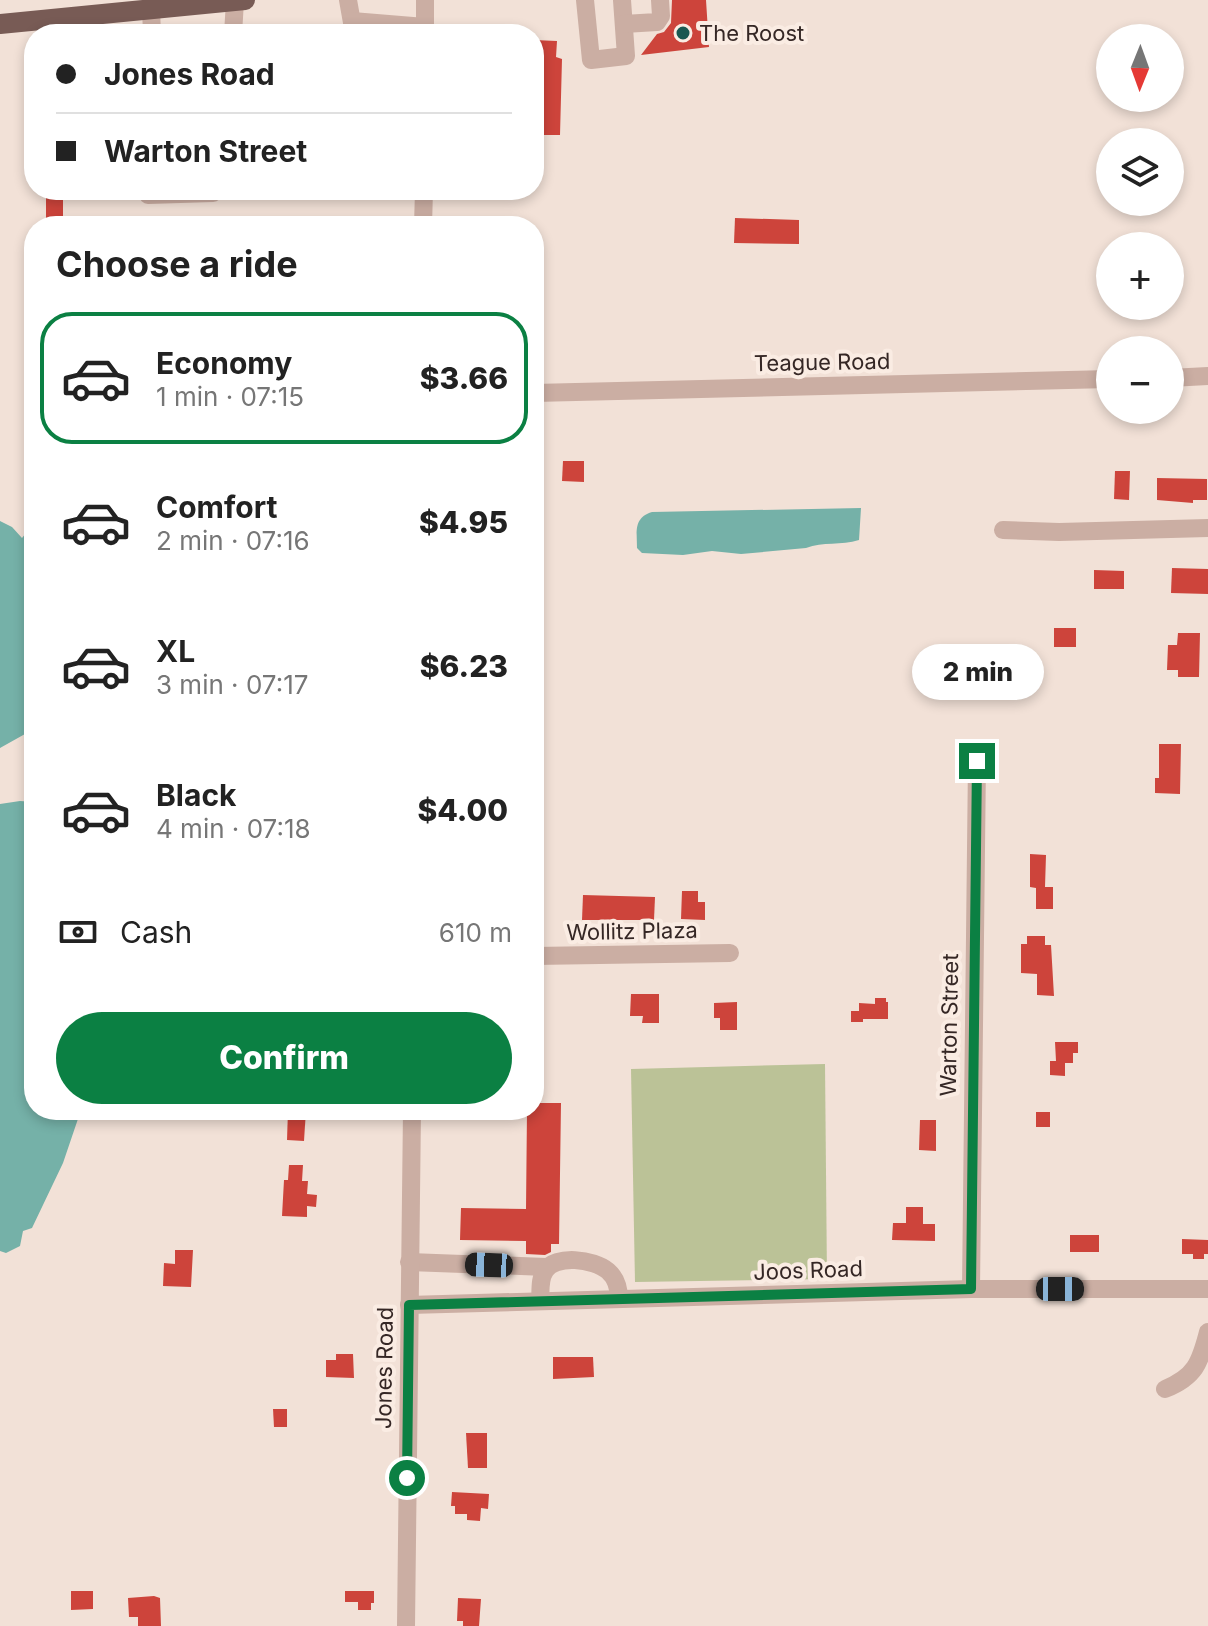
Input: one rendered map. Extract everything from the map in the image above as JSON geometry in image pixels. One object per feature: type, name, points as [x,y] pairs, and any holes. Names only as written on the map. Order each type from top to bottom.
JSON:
[{"type":"main road","points":[[0,24],[245,0]]},
{"type":"street","points":[[348,0],[352,24]]},
{"type":"street","points":[[425,0],[425,24]]},
{"type":"street","points":[[585,0],[591,60],[626,56],[622,0]]},
{"type":"street","points":[[624,24],[657,22],[661,16],[660,0]]},
{"type":"street","points":[[234,24],[235,1]]},
{"type":"street","points":[[151,9],[152,24]]},
{"type":"street","points":[[1184,377],[1208,376]]},
{"type":"street","name":"Teague Road","points":[[544,393],[1096,379]]},
{"type":"street","points":[[1003,530],[1059,532],[1208,528]]},
{"type":"street","name":"Warton Street","points":[[971,1289],[977,761]]},
{"type":"street","name":"Wollitz Plaza","points":[[544,956],[730,953]]},
{"type":"street","name":"Jones Road","points":[[406,1626],[412,1120]]},
{"type":"street","points":[[409,1262],[546,1267],[560,1259],[576,1259],[607,1270],[618,1287],[619,1299]]},
{"type":"street","points":[[540,1301],[546,1267]]},
{"type":"street","name":"Joos Road","points":[[409,1305],[971,1289],[1208,1289]]},
{"type":"street","points":[[1165,1389],[1182,1382],[1193,1372],[1202,1355],[1208,1332]]},
{"type":"green space","points":[[825,1064],[827,1279],[635,1282],[631,1069]]},
{"type":"water","points":[[861,508],[859,540],[852,542],[741,554],[712,551],[683,555],[642,553],[637,548],[639,522],[652,512]]},
{"type":"water","points":[[0,521],[12,527],[22,538],[24,536],[24,735],[0,748]]},
{"type":"water","points":[[24,801],[24,1120],[78,1120],[63,1163],[32,1228],[23,1231],[20,1246],[6,1253],[0,1251],[0,804]]},
{"type":"building","name":"The Roost","points":[[672,0],[706,0],[709,47],[641,55],[657,34],[664,32],[671,23]]},
{"type":"building","points":[[544,40],[557,41],[556,57],[562,59],[560,135],[544,135]]},
{"type":"building","points":[[46,200],[63,200],[63,216],[46,216]]},
{"type":"building","points":[[735,218],[799,220],[799,244],[734,243]]},
{"type":"building","points":[[563,461],[584,461],[584,482],[562,481]]},
{"type":"building","points":[[1115,471],[1130,471],[1129,500],[1114,499]]},
{"type":"building","points":[[1157,478],[1207,479],[1207,500],[1193,500],[1193,503],[1157,500]]},
{"type":"building","points":[[1172,568],[1208,569],[1208,594],[1171,593]]},
{"type":"building","points":[[1094,570],[1124,571],[1124,589],[1094,589]]},
{"type":"building","points":[[1054,628],[1076,628],[1076,647],[1054,647]]},
{"type":"building","points":[[1178,633],[1200,633],[1199,677],[1178,677],[1178,670],[1167,670],[1168,645],[1177,645]]},
{"type":"building","points":[[1159,744],[1181,744],[1180,794],[1155,793],[1155,778],[1159,778]]},
{"type":"building","points":[[1030,854],[1046,855],[1045,887],[1053,887],[1053,909],[1036,909],[1036,888],[1030,887]]},
{"type":"building","points":[[682,891],[698,891],[698,902],[705,902],[705,920],[681,919]]},
{"type":"building","points":[[583,895],[655,897],[654,920],[582,920]]},
{"type":"building","points":[[1027,936],[1045,936],[1045,945],[1051,945],[1054,996],[1037,995],[1037,974],[1021,973],[1021,944],[1027,944]]},
{"type":"building","points":[[631,994],[659,994],[659,1023],[642,1023],[643,1016],[630,1016]]},
{"type":"building","points":[[875,998],[886,998],[888,1019],[851,1022],[851,1011],[859,1011],[859,1003],[875,1004]]},
{"type":"building","points":[[737,1002],[737,1030],[720,1030],[720,1018],[714,1018],[714,1003]]},
{"type":"building","points":[[1055,1042],[1078,1042],[1078,1053],[1073,1053],[1073,1063],[1065,1063],[1065,1076],[1050,1075],[1050,1061],[1056,1061]]},
{"type":"building","points":[[544,1103],[561,1103],[559,1244],[551,1244],[551,1252],[545,1255],[526,1254],[526,1241],[460,1240],[461,1208],[526,1209],[527,1120],[544,1120]]},
{"type":"building","points":[[1036,1112],[1050,1112],[1050,1127],[1036,1127]]},
{"type":"building","points":[[288,1120],[305,1120],[304,1141],[287,1140]]},
{"type":"building","points":[[920,1120],[936,1120],[936,1151],[919,1150]]},
{"type":"building","points":[[289,1165],[303,1165],[302,1181],[308,1181],[307,1194],[317,1195],[316,1207],[307,1206],[307,1217],[282,1216],[284,1180],[288,1180]]},
{"type":"building","points":[[906,1207],[923,1207],[923,1224],[935,1224],[935,1241],[892,1240],[893,1223],[906,1223]]},
{"type":"building","points":[[1070,1235],[1099,1235],[1099,1252],[1070,1252]]},
{"type":"building","points":[[1182,1239],[1208,1240],[1208,1254],[1204,1254],[1204,1259],[1193,1259],[1193,1254],[1182,1254]]},
{"type":"building","points":[[175,1250],[193,1250],[191,1287],[163,1286],[164,1263],[175,1264]]},
{"type":"building","points":[[336,1354],[353,1354],[354,1378],[326,1377],[326,1360],[336,1360]]},
{"type":"building","points":[[553,1357],[593,1357],[594,1377],[553,1379]]},
{"type":"building","points":[[273,1409],[287,1409],[287,1427],[274,1427]]},
{"type":"building","points":[[466,1433],[487,1433],[487,1468],[468,1468]]},
{"type":"building","points":[[452,1492],[489,1494],[488,1509],[481,1508],[480,1521],[467,1520],[467,1514],[455,1514],[455,1506],[451,1506]]},
{"type":"building","points":[[71,1591],[93,1591],[93,1609],[71,1610]]},
{"type":"building","points":[[345,1591],[374,1591],[371,1610],[358,1610],[358,1602],[345,1602]]},
{"type":"building","points":[[128,1598],[160,1598],[161,1626],[138,1626],[138,1617],[129,1617]]},
{"type":"building","points":[[458,1598],[481,1599],[479,1626],[463,1626],[463,1621],[457,1621]]},
{"type":"place","name":"The Roost","points":[[683,33]]},
{"type":"route","points":[[407,1478],[409,1305],[971,1289],[977,761]]}]
